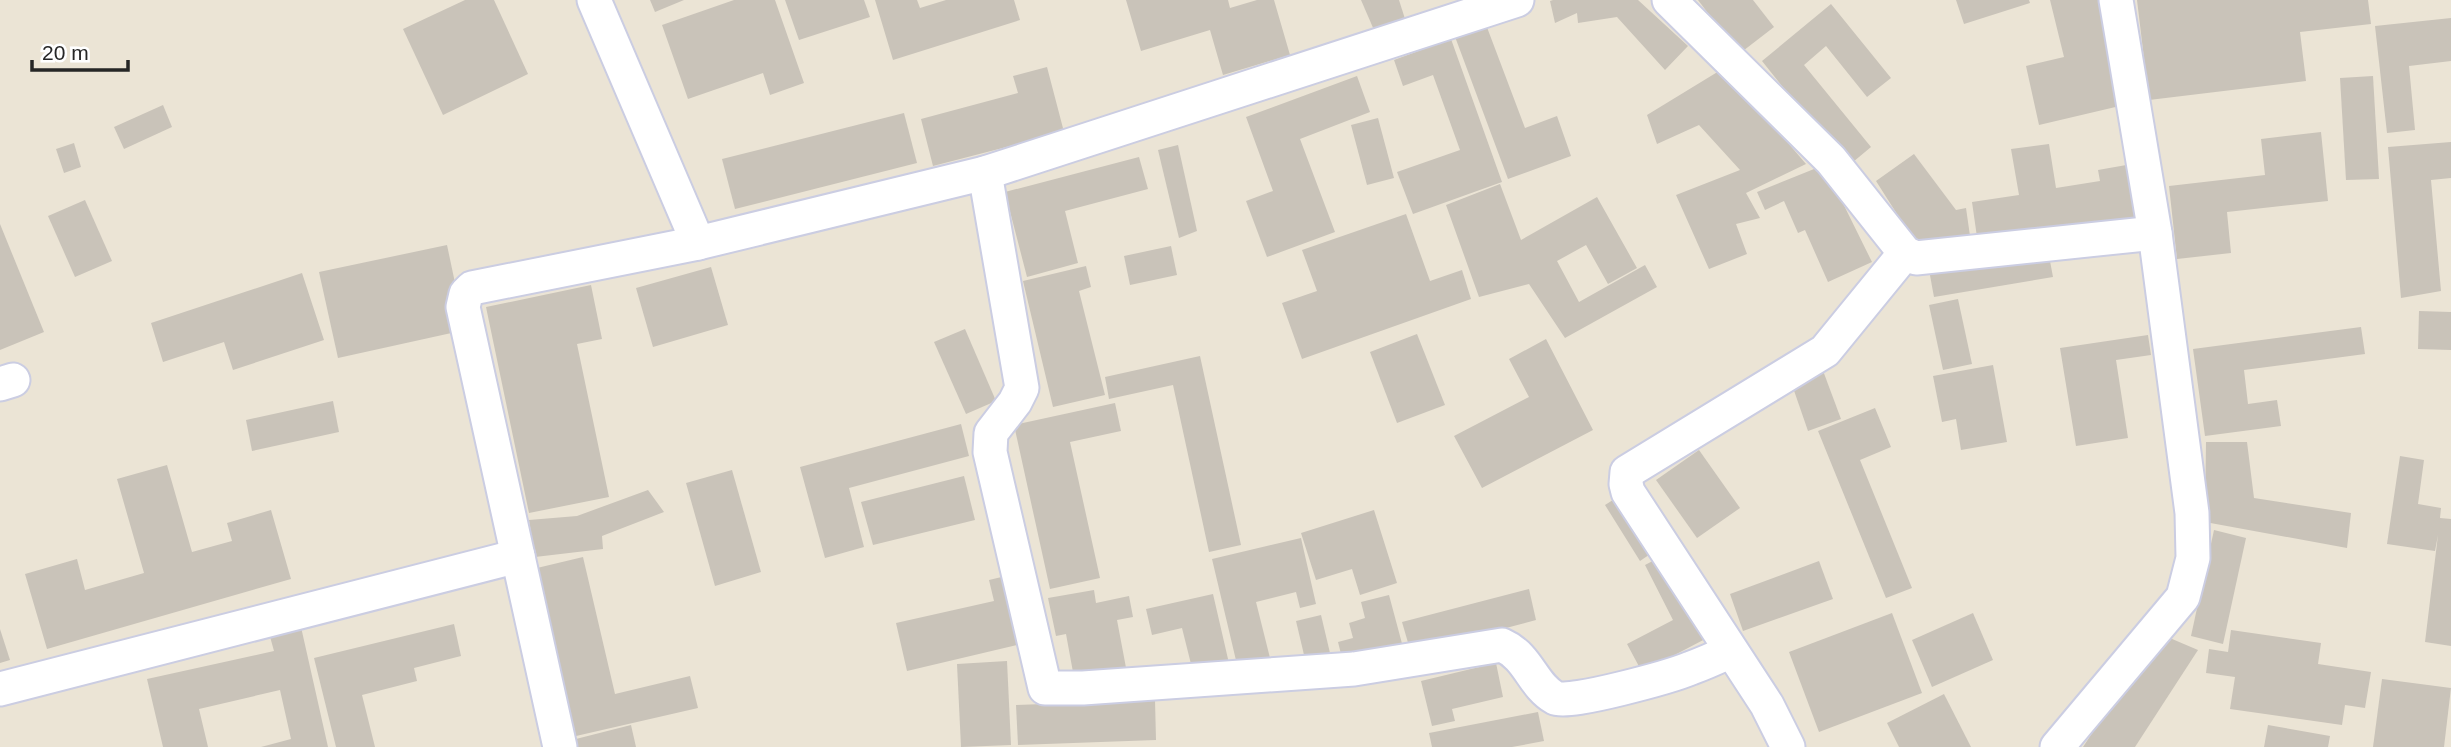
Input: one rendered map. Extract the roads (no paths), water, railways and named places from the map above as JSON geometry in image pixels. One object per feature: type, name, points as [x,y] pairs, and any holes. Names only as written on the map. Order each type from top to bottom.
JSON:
[{"type":"street","points":[[594,0],[698,243]]},
{"type":"street","points":[[561,747],[463,307],[466,294],[472,288],[698,243],[985,173],[1517,0]]},
{"type":"street","points":[[1669,0],[1831,160],[1905,253],[1916,258],[2155,233]]},
{"type":"street","points":[[2057,747],[2182,597],[2193,558],[2192,513],[2155,233],[2116,0]]},
{"type":"street","points":[[985,173],[1021,388],[1015,402],[991,433],[990,452],[1045,688],[1083,688],[1354,669],[1502,645],[1515,651],[1545,692],[1558,700],[1579,699],[1689,669],[1731,651]]},
{"type":"street","points":[[1788,747],[1767,705],[1628,492],[1627,472],[1825,351],[1905,253]]},
{"type":"street","points":[[0,689],[518,556]]}]
